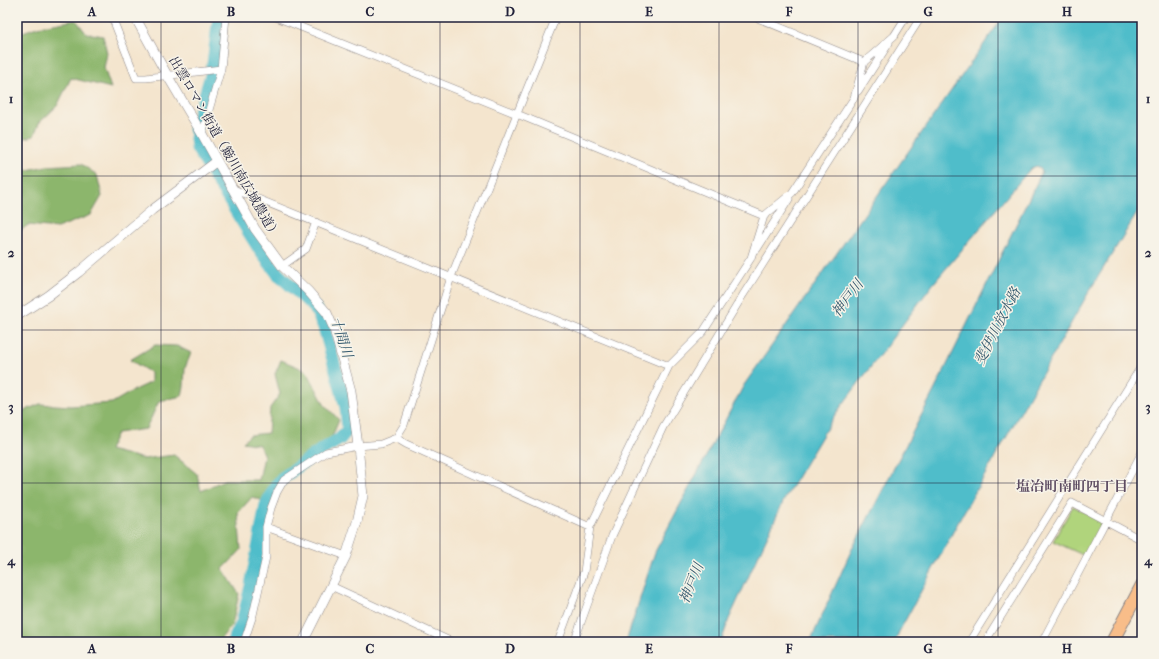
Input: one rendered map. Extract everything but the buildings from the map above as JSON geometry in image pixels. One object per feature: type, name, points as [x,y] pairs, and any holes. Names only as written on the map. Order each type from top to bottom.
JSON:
[{"type":"highway","points":[[1112,642],[1142,585]]},
{"type":"street","points":[[112,17],[136,78],[221,69]]},
{"type":"street","name":"出雲ロマン街道（簸川南広域農道）","points":[[135,17],[255,229],[282,266],[308,291],[327,313],[334,329],[351,390],[363,496],[357,522],[346,556],[303,642]]},
{"type":"street","points":[[202,134],[221,69],[226,17]]},
{"type":"street","points":[[276,17],[764,216]]},
{"type":"street","points":[[244,642],[253,615],[266,557],[266,527],[277,492],[284,480],[326,452],[358,446],[381,444],[396,438],[404,425],[451,277],[556,17]]},
{"type":"street","points":[[755,17],[864,62]]},
{"type":"street","points":[[558,642],[584,572],[590,527],[669,366],[703,332],[906,17]]},
{"type":"street","points":[[574,642],[612,536],[663,427],[743,295],[921,17]]},
{"type":"street","points":[[854,98],[864,62],[894,36]]},
{"type":"street","points":[[17,316],[48,296],[79,272],[152,210],[217,161]]},
{"type":"street","points":[[231,188],[669,366]]},
{"type":"street","points":[[751,258],[764,216],[792,193]]},
{"type":"street","points":[[282,266],[306,249],[316,222]]},
{"type":"street","points":[[969,642],[1142,365]]},
{"type":"street","points":[[396,438],[406,444],[590,527]]},
{"type":"street","points":[[1042,642],[1142,452]]},
{"type":"street","points":[[985,642],[1072,503],[1142,540]]},
{"type":"street","points":[[266,527],[346,556]]},
{"type":"street","points":[[331,586],[452,642]]},
{"type":"green space","points":[[76,20],[86,33],[103,36],[107,53],[104,68],[111,88],[71,78],[57,106],[39,123],[34,136],[17,140],[17,34],[37,27]]},
{"type":"green space","points":[[81,164],[97,175],[102,196],[91,215],[57,228],[28,225],[17,233],[17,172],[47,166]]},
{"type":"green space","points":[[155,345],[177,346],[191,353],[185,368],[182,396],[159,401],[146,429],[117,433],[109,450],[144,459],[174,455],[197,474],[201,491],[224,480],[259,480],[264,456],[259,445],[243,442],[250,435],[268,433],[270,408],[280,394],[275,374],[281,360],[308,373],[324,404],[339,420],[332,437],[279,476],[264,501],[252,497],[238,513],[241,550],[223,569],[239,594],[232,625],[218,642],[17,642],[17,414],[40,404],[70,406],[112,403],[151,382],[151,373],[130,360]]},
{"type":"green space","points":[[1073,506],[1099,519],[1101,527],[1085,556],[1053,541]]},
{"type":"water","points":[[1003,17],[1142,17],[1142,205],[1090,290],[961,517],[895,642],[810,642],[851,551],[936,387],[1042,172],[1037,166],[1031,168],[933,284],[834,416],[785,498],[729,619],[721,642],[626,642],[655,552],[744,385]]},
{"type":"waterway","name":"十間川","points":[[219,17],[212,72],[195,128],[197,148],[261,252],[278,274],[315,308],[324,327],[346,407],[348,429],[340,439],[321,450],[285,476],[276,485],[266,505],[251,586],[242,623],[233,642]]},
{"type":"district","name":"塩冶町南町四丁目","points":[[1072,486]]},
{"type":"water label","name":"神戸川","points":[[847,298]]},
{"type":"water label","name":"斐伊川放水路","points":[[997,326]]},
{"type":"water label","name":"神戸川","points":[[691,583]]}]
